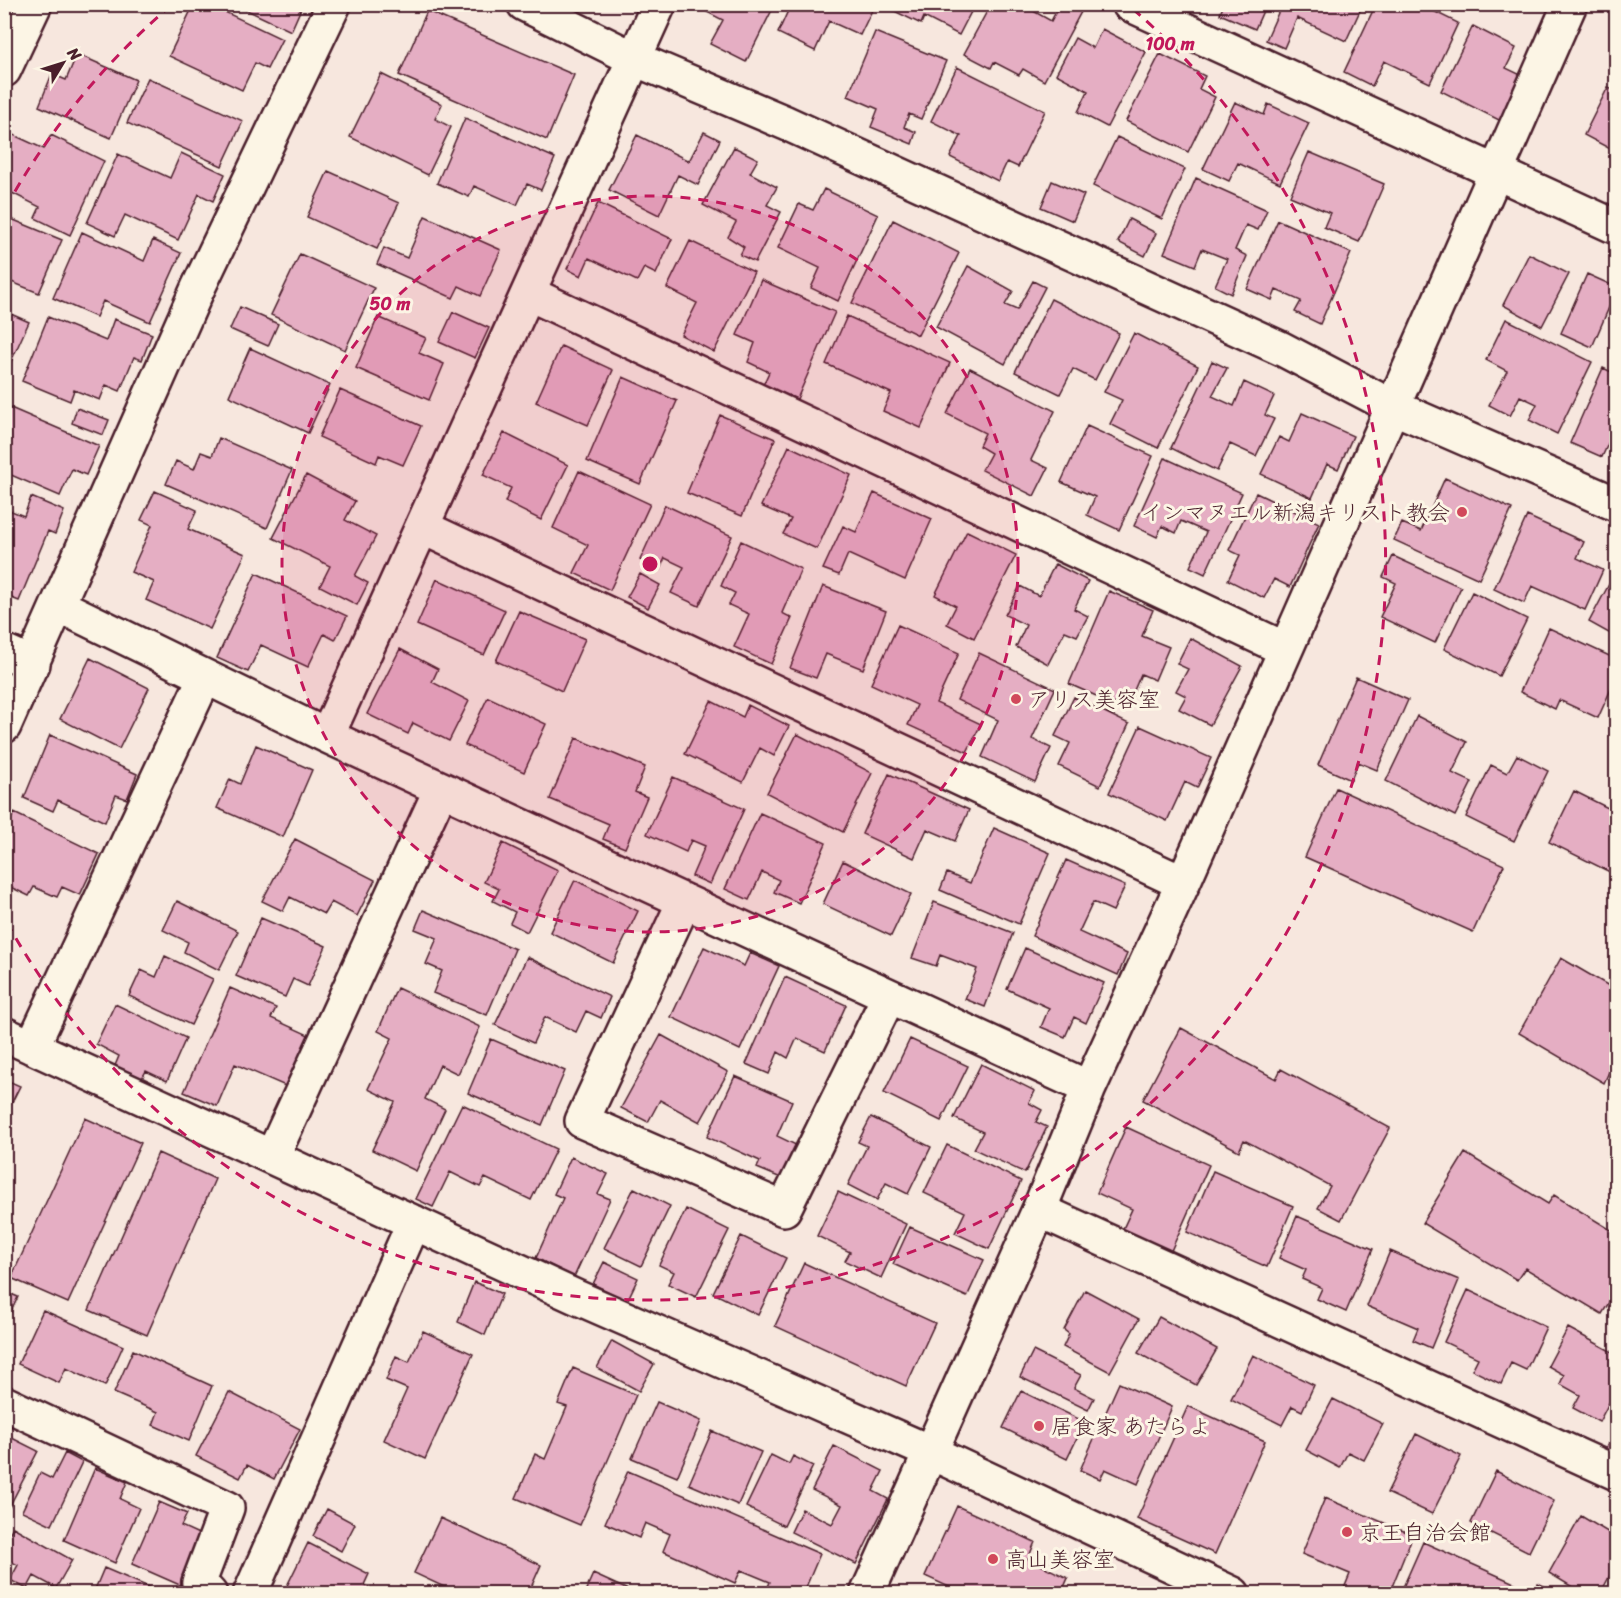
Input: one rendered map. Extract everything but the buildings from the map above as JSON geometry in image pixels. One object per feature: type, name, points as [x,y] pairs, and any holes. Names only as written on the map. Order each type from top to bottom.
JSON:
[{"type":"street","points":[[5,67],[35,4]]},
{"type":"street","points":[[4,726],[19,657],[58,605],[198,288],[334,4]]},
{"type":"street","points":[[524,4],[635,59],[786,123],[1282,349],[1393,407],[1617,504]]},
{"type":"street","points":[[327,736],[658,4]]},
{"type":"street","points":[[1129,4],[1617,227]]},
{"type":"street","points":[[867,1593],[1039,1210],[1089,1088],[1183,883],[1570,4]]},
{"type":"street","points":[[528,293],[1286,649]]},
{"type":"street","points":[[422,527],[1183,883]]},
{"type":"street","points":[[58,605],[327,736],[1089,1088]]},
{"type":"street","points":[[206,677],[18,1040],[576,1297],[930,1452],[1233,1593]]},
{"type":"street","points":[[272,1157],[441,789]]},
{"type":"street","points":[[684,902],[582,1121],[784,1209],[889,996]]},
{"type":"street","points":[[1039,1210],[1617,1473]]},
{"type":"street","points":[[250,1593],[414,1222]]},
{"type":"street","points":[[4,1403],[227,1508],[199,1582],[210,1593]]},
{"type":"place","name":"インマヌエル新潟キリスト教会","points":[[1462,512]]},
{"type":"place","name":"アリス美容室","points":[[1016,699]]},
{"type":"place","name":"居食家 あたらよ","points":[[1039,1426]]},
{"type":"place","name":"京王自治会館","points":[[1347,1532]]},
{"type":"place","name":"高山美容室","points":[[993,1559]]}]
